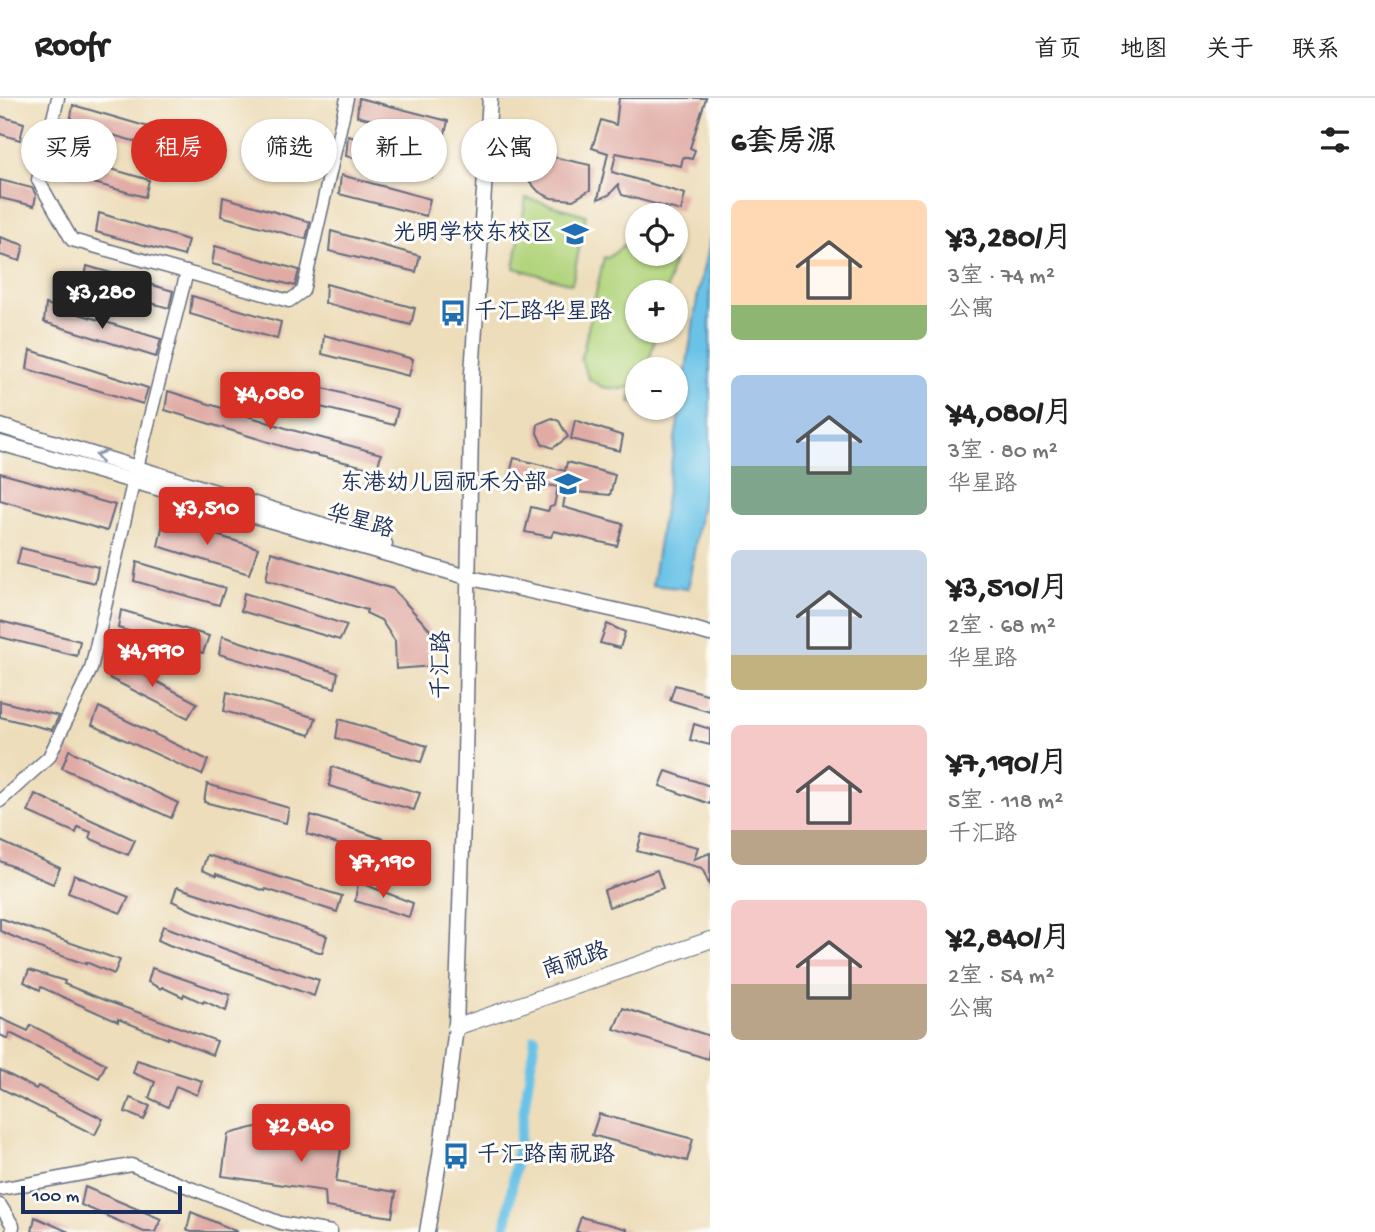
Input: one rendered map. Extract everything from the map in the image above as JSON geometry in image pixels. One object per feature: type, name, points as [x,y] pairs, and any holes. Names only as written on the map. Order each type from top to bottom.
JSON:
[{"type":"main road","name":"南祝路","points":[[456,1027],[710,940]]},
{"type":"street","points":[[58,98],[38,180],[72,240],[289,301],[303,291],[347,98]]},
{"type":"street","name":"千汇路","points":[[427,1232],[440,1156],[456,1027],[465,760],[472,363],[490,98]]},
{"type":"street","points":[[0,801],[49,757],[91,669],[135,475],[187,272]]},
{"type":"street","points":[[0,425],[135,475]]},
{"type":"street","points":[[0,443],[135,475],[435,559],[467,577],[710,634]]},
{"type":"street","points":[[0,1189],[131,1165],[281,1223],[331,1232]]},
{"type":"street","points":[[0,1205],[13,1226],[12,1232]]},
{"type":"green space","points":[[526,198],[586,215],[572,284],[514,268]]},
{"type":"green space","points":[[624,245],[625,266],[672,266],[669,280],[625,280],[625,343],[654,343],[650,357],[625,357],[625,388],[621,389],[602,387],[589,379],[581,360],[604,257],[608,258]]},
{"type":"water","points":[[710,238],[710,453],[688,589],[652,585],[678,420],[688,420],[688,357]]},
{"type":"building","points":[[359,98],[440,119],[369,119],[357,116]]},
{"type":"building","points":[[619,98],[706,98],[690,148],[695,150],[692,159],[683,157],[681,166],[616,153],[612,172],[685,194],[683,203],[652,203],[622,195],[618,185],[609,195],[598,199],[608,153],[592,148],[601,120],[616,125]]},
{"type":"building","points":[[73,105],[131,122],[131,140],[117,136],[117,119],[71,119]]},
{"type":"building","points":[[0,116],[21,122],[20,140],[0,134]]},
{"type":"building","points":[[348,136],[351,137],[351,157],[346,156]]},
{"type":"building","points":[[557,158],[590,165],[590,190],[573,200],[551,198],[539,192],[530,182],[557,182]]},
{"type":"building","points":[[117,171],[131,175],[131,182],[149,182],[145,197],[90,182],[117,182]]},
{"type":"building","points":[[341,175],[351,178],[351,182],[367,182],[430,199],[426,216],[339,194]]},
{"type":"building","points":[[0,180],[32,188],[36,195],[34,206],[0,198]]},
{"type":"building","points":[[223,197],[310,222],[306,239],[221,216]]},
{"type":"building","points":[[99,213],[188,240],[184,256],[96,232]]},
{"type":"building","points":[[331,231],[420,256],[416,272],[329,251]]},
{"type":"building","points":[[0,237],[24,245],[20,261],[0,255]]},
{"type":"building","points":[[215,246],[299,270],[295,286],[212,264]]},
{"type":"building","points":[[87,266],[173,291],[169,308],[84,284]]},
{"type":"building","points":[[326,284],[415,308],[411,325],[325,303]]},
{"type":"building","points":[[192,296],[281,322],[277,339],[190,314]]},
{"type":"building","points":[[46,304],[161,339],[156,357],[44,322]]},
{"type":"building","points":[[324,335],[413,359],[409,376],[322,354]]},
{"type":"building","points":[[30,350],[148,388],[143,404],[27,369]]},
{"type":"building","points":[[309,384],[398,409],[394,425],[308,404]]},
{"type":"building","points":[[168,391],[292,430],[381,454],[377,470],[291,449],[165,410]]},
{"type":"building","points":[[552,418],[559,421],[568,437],[553,448],[542,444],[537,433],[538,424]]},
{"type":"building","points":[[575,420],[623,436],[620,451],[571,439]]},
{"type":"building","points":[[514,458],[565,471],[567,462],[615,475],[610,495],[566,491],[563,507],[623,524],[617,546],[554,531],[551,537],[525,532],[531,507],[548,511],[554,506],[558,487],[509,477]]},
{"type":"building","points":[[0,473],[115,505],[107,531],[0,500]]},
{"type":"building","points":[[164,519],[258,548],[249,574],[158,546]]},
{"type":"building","points":[[21,548],[98,567],[95,583],[17,564]]},
{"type":"building","points":[[271,552],[393,589],[430,630],[433,666],[396,669],[395,641],[381,620],[366,613],[367,610],[266,580]]},
{"type":"building","points":[[137,562],[225,588],[219,605],[134,581]]},
{"type":"building","points":[[244,593],[347,625],[340,640],[241,611]]},
{"type":"building","points":[[121,610],[209,636],[203,653],[118,628]]},
{"type":"building","points":[[0,621],[80,641],[77,656],[0,637]]},
{"type":"building","points":[[607,624],[625,632],[620,648],[600,643]]},
{"type":"building","points":[[222,636],[338,673],[335,688],[219,654]]},
{"type":"building","points":[[116,660],[197,703],[188,718],[109,678]]},
{"type":"building","points":[[675,685],[710,695],[710,712],[670,700]]},
{"type":"building","points":[[227,692],[316,718],[310,735],[224,711]]},
{"type":"building","points":[[0,701],[59,716],[52,730],[0,717]]},
{"type":"building","points":[[99,707],[208,760],[202,775],[92,725]]},
{"type":"building","points":[[339,719],[427,746],[421,762],[336,738]]},
{"type":"building","points":[[694,724],[710,729],[710,745],[690,740]]},
{"type":"building","points":[[69,750],[178,803],[171,818],[62,768]]},
{"type":"building","points":[[332,767],[420,793],[414,810],[329,786]]},
{"type":"building","points":[[666,771],[710,786],[710,804],[660,786]]},
{"type":"building","points":[[207,784],[289,808],[286,823],[204,802]]},
{"type":"building","points":[[35,794],[135,840],[128,855],[89,838],[91,832],[78,827],[76,833],[28,812]]},
{"type":"building","points":[[311,815],[426,853],[420,871],[307,834]]},
{"type":"building","points":[[642,834],[698,847],[694,859],[710,853],[710,886],[702,868],[637,851]]},
{"type":"building","points":[[0,841],[60,868],[53,884],[0,861]]},
{"type":"building","points":[[207,855],[342,896],[337,912],[202,870]]},
{"type":"building","points":[[657,870],[663,888],[609,907],[604,890]]},
{"type":"building","points":[[74,875],[129,897],[121,913],[68,893]]},
{"type":"building","points":[[358,882],[413,903],[409,917],[355,901]]},
{"type":"building","points":[[177,887],[327,936],[322,953],[191,910],[172,901]]},
{"type":"building","points":[[0,918],[120,960],[114,974],[86,962],[47,951],[0,931]]},
{"type":"building","points":[[163,926],[319,980],[314,996],[158,940]]},
{"type":"building","points":[[152,968],[230,995],[226,1011],[148,982]]},
{"type":"building","points":[[29,970],[65,981],[64,984],[104,1000],[217,1041],[212,1055],[118,1019],[118,1022],[41,987],[40,990],[24,982]]},
{"type":"building","points":[[623,1008],[710,1036],[708,1059],[614,1029]]},
{"type":"building","points":[[0,1018],[28,1031],[31,1025],[106,1064],[99,1078],[10,1033],[8,1039],[0,1035]]},
{"type":"building","points":[[137,1060],[202,1081],[197,1095],[176,1086],[168,1107],[149,1098],[155,1082],[133,1073]]},
{"type":"building","points":[[0,1070],[103,1119],[95,1135],[0,1088]]},
{"type":"building","points":[[130,1098],[150,1106],[144,1120],[125,1112]]},
{"type":"building","points":[[599,1114],[693,1139],[687,1161],[592,1135]]},
{"type":"building","points":[[284,1120],[344,1129],[336,1182],[396,1192],[392,1217],[326,1207],[325,1191],[222,1176],[228,1134]]},
{"type":"building","points":[[85,1187],[161,1219],[155,1232],[144,1232],[81,1205]]},
{"type":"building","points":[[191,1212],[238,1232],[191,1232],[187,1230]]},
{"type":"building","points":[[35,1217],[69,1232],[32,1232]]},
{"type":"building","points":[[581,1217],[627,1229],[627,1232],[576,1232]]},
{"type":"waterway","points":[[505,1232],[535,1038]]},
{"type":"place","name":"光明学校东校区","points":[[575,234]]},
{"type":"place","name":"千汇路华星路","points":[[453,313]]},
{"type":"place","name":"东港幼儿园祝禾分部","points":[[568,484]]},
{"type":"place","name":"千汇路南祝路","points":[[456,1156]]}]
